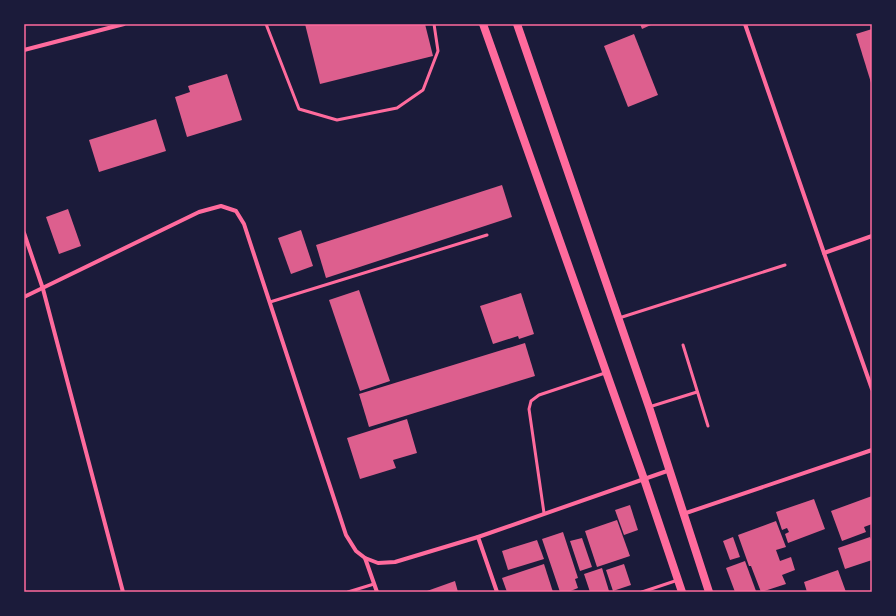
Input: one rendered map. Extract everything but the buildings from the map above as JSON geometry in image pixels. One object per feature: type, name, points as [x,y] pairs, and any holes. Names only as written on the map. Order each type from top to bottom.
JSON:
[{"type":"main road","points":[[483,24],[644,479],[682,592]]},
{"type":"main road","points":[[517,24],[649,407],[709,592]]},
{"type":"street","points":[[24,50],[124,24]]},
{"type":"street","points":[[745,24],[872,389]]},
{"type":"street","points":[[24,297],[199,212],[221,206],[236,211],[244,224],[346,535],[356,551],[365,558],[378,563],[395,562],[478,536],[670,470]]},
{"type":"street","points":[[24,233],[43,289],[124,592]]},
{"type":"street","points":[[824,253],[872,236]]},
{"type":"street","points":[[683,514],[872,450]]},
{"type":"street","points":[[478,536],[497,592]]},
{"type":"street","points":[[365,558],[377,592]]},
{"type":"lane","points":[[266,24],[299,109],[337,120],[397,108],[423,90],[438,50],[434,24]]},
{"type":"lane","points":[[270,302],[487,236]]},
{"type":"lane","points":[[618,318],[785,265]]},
{"type":"lane","points":[[683,346],[708,426]]},
{"type":"lane","points":[[544,514],[529,409],[532,401],[539,395],[606,372]]},
{"type":"lane","points":[[649,407],[697,392]]},
{"type":"lane","points":[[642,592],[678,580]]},
{"type":"lane","points":[[348,592],[374,584]]}]
